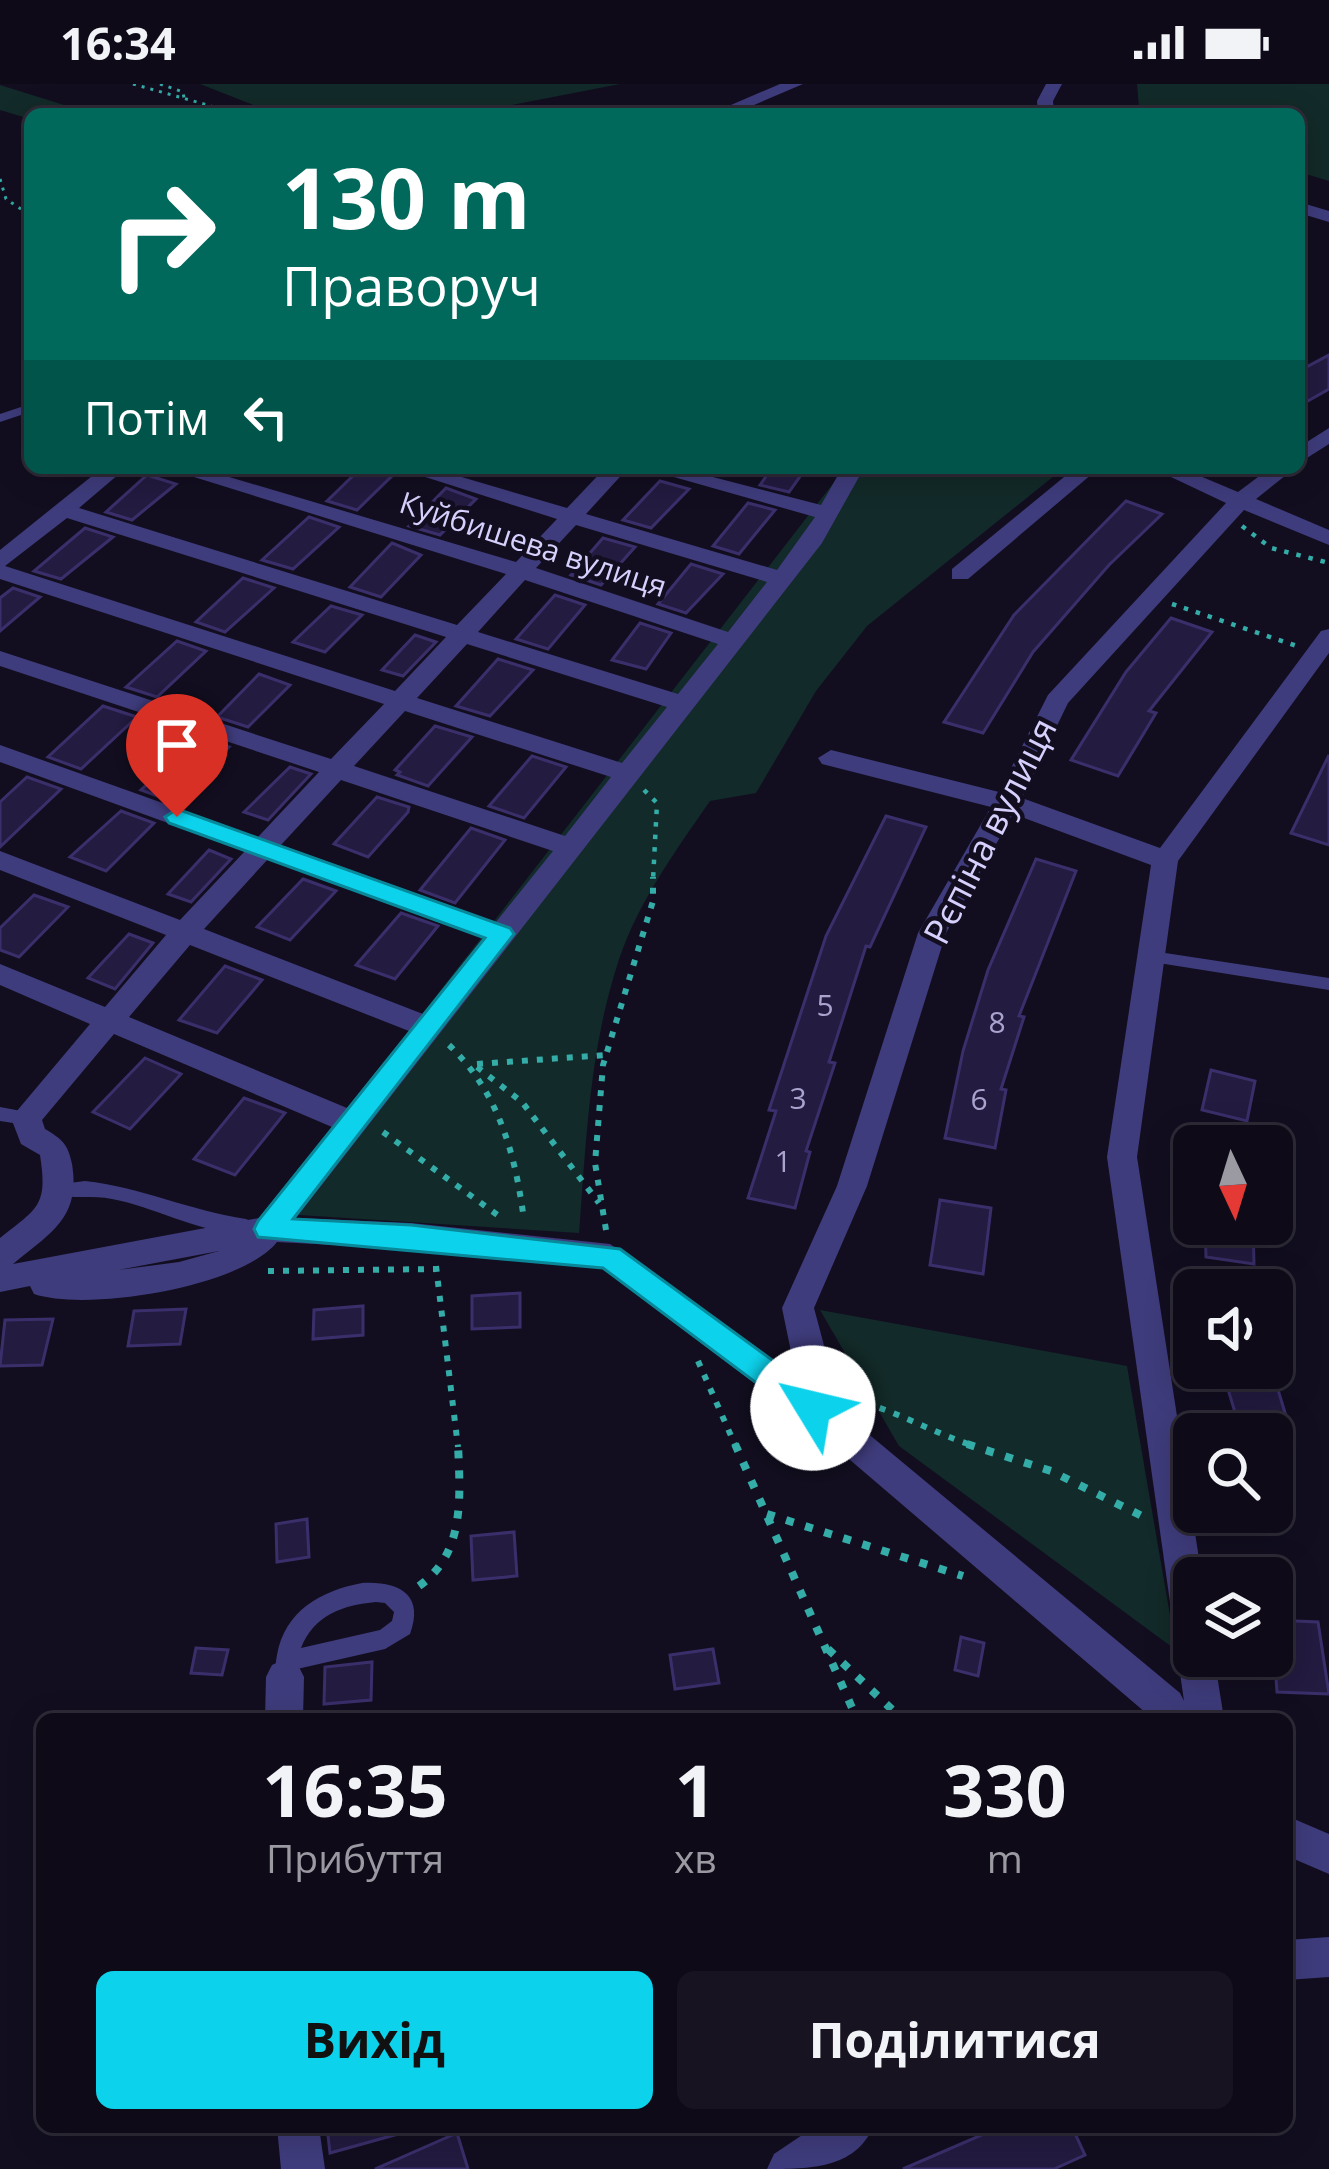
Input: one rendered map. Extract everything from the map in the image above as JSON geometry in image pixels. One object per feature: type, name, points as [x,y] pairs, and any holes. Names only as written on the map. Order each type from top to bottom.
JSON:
[{"type":"street","points":[[733,108],[795,84]]},
{"type":"street","points":[[1305,452],[1329,434]]},
{"type":"street","points":[[0,561],[108,474]]},
{"type":"street","name":"Куйбишева вулиця","points":[[196,474],[524,572],[732,641]]},
{"type":"street","points":[[429,474],[782,579]]},
{"type":"street","points":[[0,1256],[50,1216],[61,1190],[54,1149],[32,1136],[13,1116],[610,474]]},
{"type":"street","points":[[675,474],[829,514]]},
{"type":"street","points":[[0,1282],[88,1285],[197,1271],[227,1264],[254,1249],[782,579],[829,514],[850,474]]},
{"type":"street","points":[[960,574],[1081,474]]},
{"type":"street","points":[[1176,474],[1238,504],[1329,538]]},
{"type":"street","name":"Рєпіна вулиця","points":[[813,1399],[812,1364],[798,1308],[852,1186],[932,933],[1007,802],[1057,700],[1238,504],[1276,474]]},
{"type":"street","points":[[64,510],[683,704]]},
{"type":"street","points":[[0,572],[628,774]]},
{"type":"street","points":[[1181,1557],[1122,1157],[1166,860],[1323,644]]},
{"type":"street","points":[[0,658],[570,848]]},
{"type":"street","points":[[0,753],[501,934]]},
{"type":"street","points":[[831,758],[1007,802],[1166,860]]},
{"type":"street","points":[[0,860],[428,1027]]},
{"type":"street","points":[[0,974],[361,1112]]},
{"type":"street","points":[[0,1282],[268,1229],[435,1254],[610,1257],[813,1399],[1170,1713]]},
{"type":"street","points":[[284,1713],[286,1669]]},
{"type":"street","points":[[1199,1677],[1204,1713]]},
{"type":"street","points":[[1293,1839],[1329,1854]]},
{"type":"street","points":[[1293,1960],[1329,1957]]},
{"type":"street","points":[[299,2133],[303,2169]]},
{"type":"street","points":[[789,2169],[843,2133]]},
{"type":"lane","points":[[1151,957],[1329,984]]},
{"type":"lane","points":[[61,1190],[82,1187],[118,1193],[216,1222],[268,1229]]},
{"type":"lane","points":[[367,1590],[390,1593],[405,1609],[402,1628],[385,1639],[286,1669],[292,1638],[310,1616],[333,1600],[367,1590]]},
{"type":"path","points":[[133,84],[213,108]]},
{"type":"path","points":[[160,84],[183,92],[184,98]]},
{"type":"path","points":[[0,179],[6,199],[24,211]]},
{"type":"path","points":[[1238,504],[1252,539],[1278,553],[1329,563]]},
{"type":"path","points":[[1151,597],[1323,644]]},
{"type":"path","points":[[610,1257],[595,1162],[606,1055],[652,901],[657,803],[628,774]]},
{"type":"path","points":[[428,1027],[522,1102],[602,1207]]},
{"type":"path","points":[[474,1064],[606,1055]]},
{"type":"path","points":[[361,1112],[385,1137],[526,1235],[517,1157],[474,1064]]},
{"type":"path","points":[[396,1599],[429,1581],[453,1547],[457,1457],[435,1254]]},
{"type":"path","points":[[197,1271],[435,1254],[459,1266]]},
{"type":"path","points":[[686,1347],[701,1364],[854,1713]]},
{"type":"path","points":[[813,1399],[888,1408],[932,1433],[1051,1471],[1178,1534]]},
{"type":"path","points":[[766,1514],[980,1582]]},
{"type":"path","points":[[825,1646],[896,1713]]},
{"type":"green space","points":[[200,84],[620,84],[496,108],[261,108]]},
{"type":"green space","points":[[1137,84],[1329,84],[1329,181],[1305,174],[1305,108],[1139,108]]},
{"type":"green space","points":[[0,85],[74,108],[24,108],[24,117],[0,110]]},
{"type":"green space","points":[[840,474],[1057,474],[867,626],[816,691],[756,793],[710,801],[669,861],[633,924],[607,1001],[590,1100],[579,1233],[268,1213]]},
{"type":"green space","points":[[820,1310],[1127,1366],[1173,1648],[899,1446]]},
{"type":"building","points":[[1329,355],[1329,389],[1305,403],[1305,368]]},
{"type":"building","points":[[355,474],[394,474],[357,510],[327,501]]},
{"type":"building","points":[[768,474],[802,474],[789,492],[760,485]]},
{"type":"building","points":[[147,475],[176,484],[132,520],[106,512]]},
{"type":"building","points":[[660,481],[689,489],[651,528],[623,520]]},
{"type":"building","points":[[446,488],[476,499],[440,535],[409,526]]},
{"type":"building","points":[[1126,501],[1162,514],[1109,565],[1033,652],[983,733],[944,722],[1014,615]]},
{"type":"building","points":[[748,503],[775,510],[739,554],[713,546]]},
{"type":"building","points":[[309,517],[339,527],[293,569],[262,560]]},
{"type":"building","points":[[85,528],[113,537],[61,579],[34,571]]},
{"type":"building","points":[[603,538],[635,547],[601,585],[571,575]]},
{"type":"building","points":[[392,543],[421,555],[381,597],[350,587]]},
{"type":"building","points":[[691,564],[723,574],[686,613],[658,604]]},
{"type":"building","points":[[243,578],[274,588],[225,632],[196,622]]},
{"type":"building","points":[[13,588],[40,597],[0,631],[0,598]]},
{"type":"building","points":[[555,595],[585,605],[548,649],[516,639]]},
{"type":"building","points":[[331,606],[362,615],[325,652],[293,642]]},
{"type":"building","points":[[1171,618],[1212,632],[1149,711],[1156,713],[1118,776],[1071,760],[1126,672]]},
{"type":"building","points":[[640,623],[671,633],[646,669],[612,660]]},
{"type":"building","points":[[415,635],[436,642],[403,676],[382,670]]},
{"type":"building","points":[[177,641],[206,651],[157,697],[126,687]]},
{"type":"building","points":[[498,659],[533,670],[490,716],[456,706]]},
{"type":"building","points":[[259,674],[290,685],[248,727],[217,717]]},
{"type":"building","points":[[103,706],[137,717],[81,769],[48,757]]},
{"type":"building","points":[[435,726],[472,737],[428,786],[397,775],[400,772],[395,770]]},
{"type":"building","points":[[198,737],[229,747],[174,802],[141,790]]},
{"type":"building","points":[[1329,755],[1329,845],[1291,833]]},
{"type":"building","points":[[532,756],[566,767],[524,818],[489,806]]},
{"type":"building","points":[[290,767],[311,774],[268,820],[244,812]]},
{"type":"building","points":[[27,777],[61,789],[0,847],[0,802]]},
{"type":"building","points":[[377,797],[409,807],[408,812],[368,857],[334,844]]},
{"type":"building","points":[[121,811],[154,823],[106,871],[70,857]]},
{"type":"building","points":[[886,816],[926,827],[870,947],[866,946],[829,1062],[835,1063],[806,1151],[810,1152],[795,1208],[748,1198],[776,1111],[769,1110],[826,936]]},
{"type":"building","points":[[471,828],[505,840],[455,903],[420,890]]},
{"type":"building","points":[[209,850],[231,859],[191,902],[168,894]]},
{"type":"building","points":[[1036,859],[1076,871],[1019,1016],[1024,1017],[1001,1089],[1006,1090],[995,1148],[945,1138],[963,1051],[988,970]]},
{"type":"building","points":[[303,879],[336,891],[290,940],[257,927]]},
{"type":"building","points":[[34,895],[68,907],[19,957],[0,950],[0,928]]},
{"type":"building","points":[[401,913],[438,926],[395,979],[356,965]]},
{"type":"building","points":[[129,934],[153,943],[115,989],[88,978]]},
{"type":"building","points":[[225,966],[262,980],[217,1033],[179,1020]]},
{"type":"building","points":[[145,1058],[181,1074],[130,1129],[93,1112]]},
{"type":"building","points":[[1211,1070],[1255,1081],[1247,1121],[1202,1110]]},
{"type":"building","points":[[244,1098],[285,1113],[235,1175],[194,1159]]},
{"type":"building","points":[[940,1200],[991,1208],[983,1274],[930,1265]]},
{"type":"building","points":[[1206,1245],[1254,1245],[1254,1264],[1206,1257]]},
{"type":"building","points":[[520,1293],[520,1327],[472,1329],[472,1296]]},
{"type":"building","points":[[363,1306],[363,1335],[313,1339],[314,1310]]},
{"type":"building","points":[[186,1309],[180,1344],[128,1346],[134,1311]]},
{"type":"building","points":[[53,1319],[42,1365],[0,1366],[5,1320]]},
{"type":"building","points":[[1228,1389],[1278,1389],[1285,1413],[1235,1413]]},
{"type":"building","points":[[307,1519],[309,1557],[277,1562],[276,1524]]},
{"type":"building","points":[[514,1532],[517,1576],[473,1580],[471,1536]]},
{"type":"building","points":[[1293,1621],[1318,1622],[1329,1694],[1277,1692],[1276,1677],[1293,1677]]},
{"type":"building","points":[[961,1637],[984,1643],[978,1676],[955,1670]]},
{"type":"building","points":[[196,1648],[228,1650],[222,1675],[191,1673]]},
{"type":"building","points":[[713,1649],[719,1683],[675,1689],[670,1655]]},
{"type":"building","points":[[372,1662],[371,1700],[324,1704],[325,1667]]},
{"type":"building","points":[[328,2133],[398,2133],[398,2134],[330,2153]]},
{"type":"building","points":[[457,2133],[468,2169],[375,2169]]},
{"type":"building","points":[[986,2133],[1075,2133],[1085,2155],[1054,2169],[903,2169]]},
{"type":"route","points":[[177,817],[501,934],[268,1229],[411,1236],[610,1257],[813,1408]]}]
